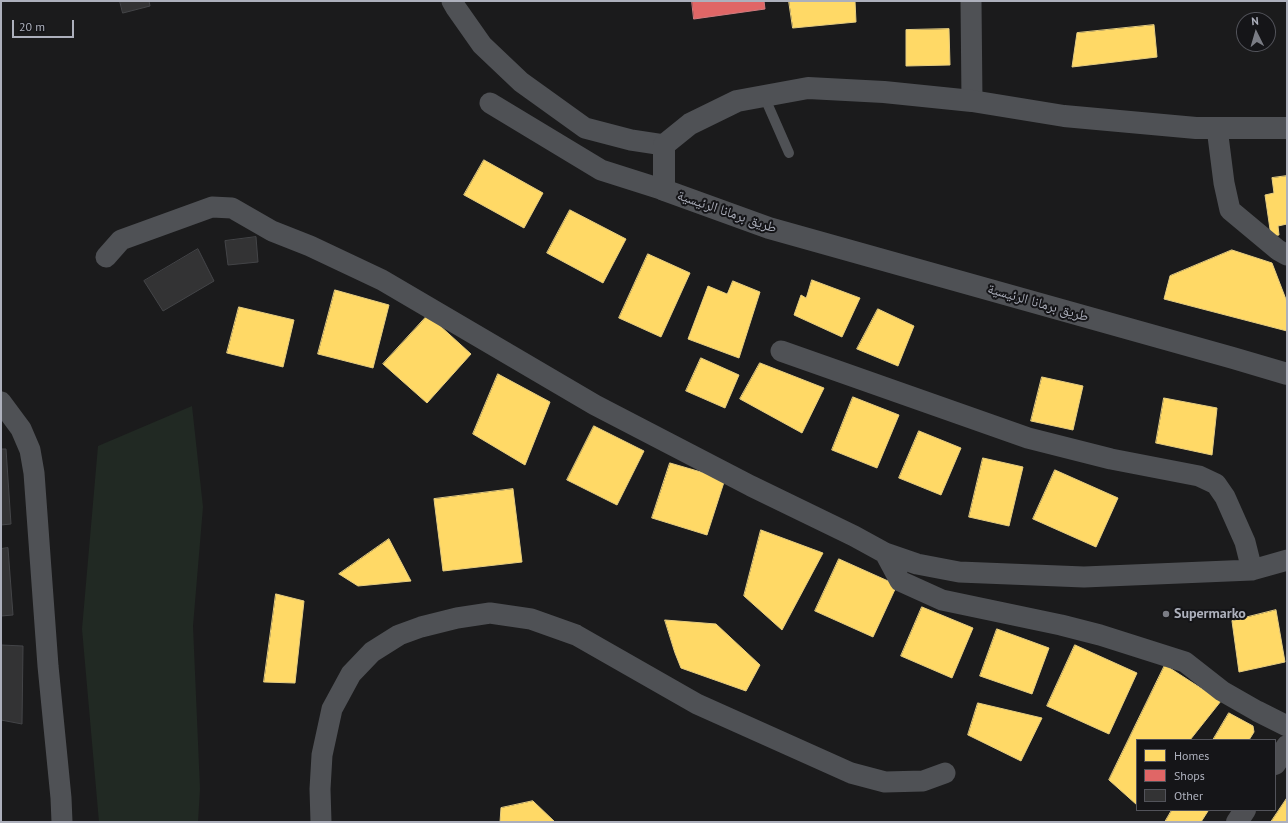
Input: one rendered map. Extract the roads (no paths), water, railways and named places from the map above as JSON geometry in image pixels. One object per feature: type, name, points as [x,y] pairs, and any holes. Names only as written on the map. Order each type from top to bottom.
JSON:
[{"type":"main road","points":[[1276,762],[1287,746]]},
{"type":"main road","points":[[1237,822],[1244,811]]},
{"type":"street","points":[[452,1],[482,45],[520,82],[585,128],[631,140],[664,145],[690,124],[736,102],[808,88],[884,92],[972,101],[1064,116],[1196,128],[1287,128]]},
{"type":"street","points":[[971,1],[972,101]]},
{"type":"street","points":[[490,102],[601,170],[664,190]]},
{"type":"street","points":[[1218,128],[1224,183],[1230,210],[1278,250],[1287,254]]},
{"type":"street","name":"طريق برمانا الرئيسية","points":[[664,145],[664,190],[769,228],[1287,374]]},
{"type":"street","points":[[106,257],[121,240],[212,207],[232,208],[272,231],[310,246],[382,280],[595,405],[751,486],[885,552],[917,564],[959,572],[1084,578],[1252,570],[1287,560]]},
{"type":"street","points":[[781,351],[1028,438],[1110,459],[1199,476],[1216,484],[1225,497],[1245,542],[1252,570]]},
{"type":"street","points":[[1,402],[21,429],[30,450],[34,473],[48,666],[62,822]]},
{"type":"street","points":[[885,552],[900,581],[942,600],[1061,625],[1108,637],[1185,662],[1222,691],[1287,726]]},
{"type":"street","points":[[321,822],[320,789],[322,755],[332,709],[351,674],[372,652],[399,635],[421,627],[457,618],[490,613],[531,619],[576,635],[698,704],[851,773],[885,782],[924,781],[945,773]]},
{"type":"lane","points":[[764,96],[789,153]]},
{"type":"place","name":"Supermarko","points":[[1166,614]]}]
